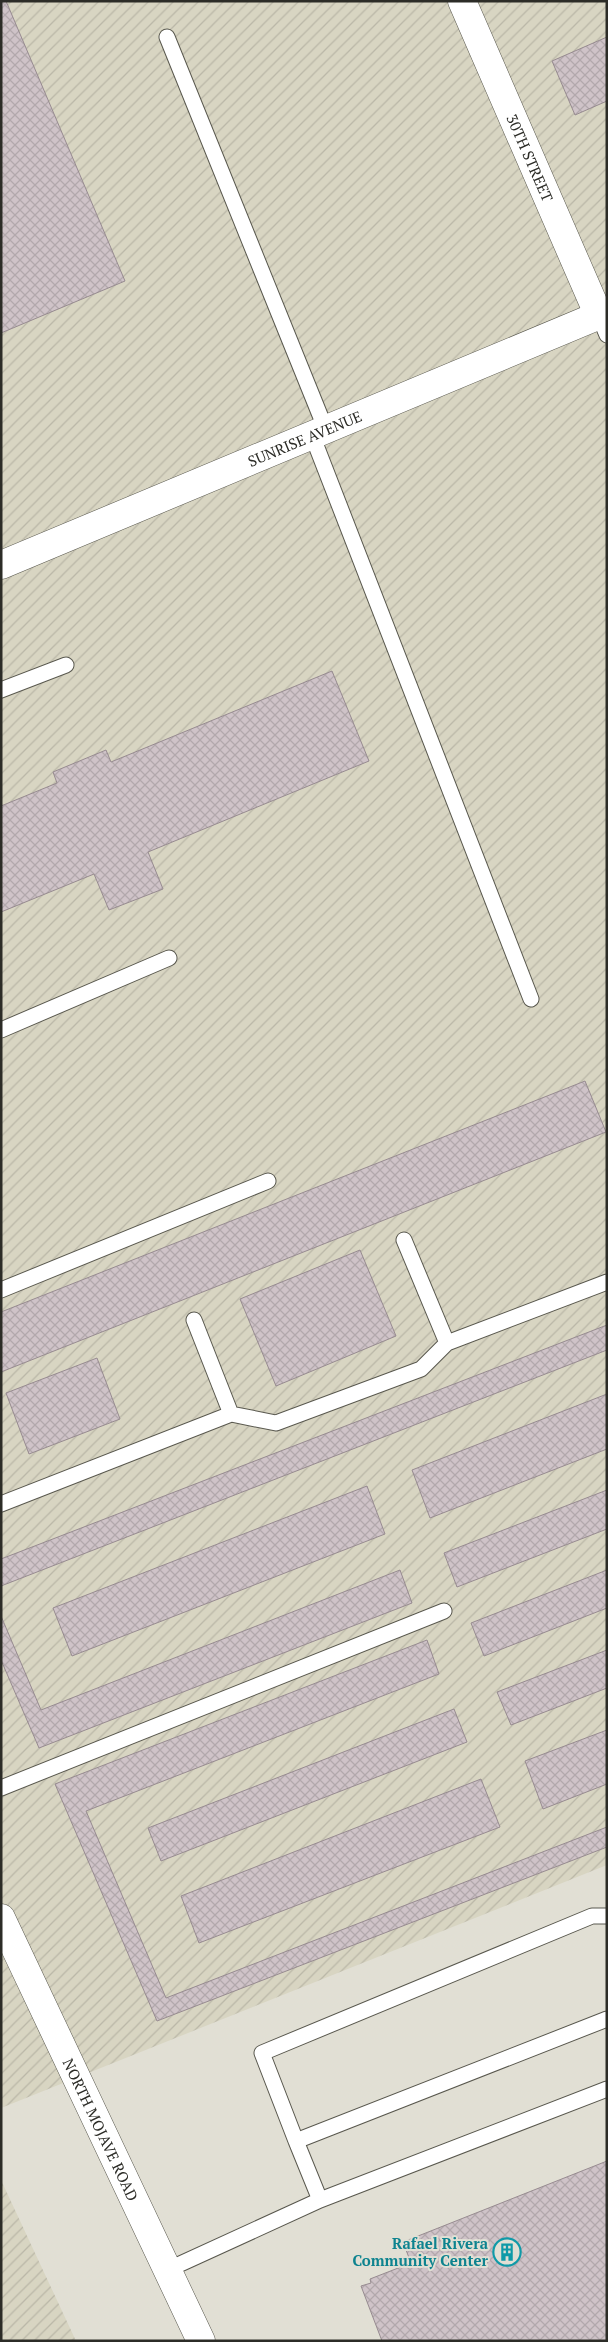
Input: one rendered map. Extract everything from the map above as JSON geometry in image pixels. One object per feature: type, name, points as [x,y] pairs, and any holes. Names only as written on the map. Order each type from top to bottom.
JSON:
[{"type":"street","name":"30TH STREET","points":[[462,1],[604,321]]},
{"type":"street","name":"SUNRISE AVENUE","points":[[1,565],[319,433],[604,321]]},
{"type":"street","name":"NORTH MOJAVE ROAD","points":[[1,1918],[201,2341]]},
{"type":"lane","points":[[167,37],[319,433],[531,999]]},
{"type":"lane","points":[[1,690],[66,665]]},
{"type":"lane","points":[[1,1030],[169,958]]},
{"type":"lane","points":[[1,1290],[268,1181]]},
{"type":"lane","points":[[404,1240],[447,1343]]},
{"type":"lane","points":[[1,1504],[231,1414],[276,1423],[421,1369],[447,1343],[607,1282]]},
{"type":"lane","points":[[194,1320],[231,1414]]},
{"type":"lane","points":[[1,1788],[444,1611]]},
{"type":"lane","points":[[320,2200],[262,2053],[592,1916],[607,1916]]},
{"type":"lane","points":[[296,2141],[607,2019]]},
{"type":"lane","points":[[167,2270],[320,2200],[607,2089]]},
{"type":"shaded area","points":[[1,1],[607,1],[607,1865],[1,2108]]},
{"type":"shaded area","points":[[1,2180],[76,2341],[1,2341]]},
{"type":"building","points":[[1,1],[6,1],[125,281],[1,333]]},
{"type":"building","points":[[607,37],[607,101],[575,115],[552,61]]},
{"type":"building","points":[[332,671],[369,761],[148,852],[163,889],[109,910],[94,874],[1,912],[1,806],[57,783],[53,772],[106,750],[111,762]]},
{"type":"building","points":[[585,1081],[606,1132],[1,1372],[1,1312]]},
{"type":"building","points":[[360,1250],[396,1336],[276,1386],[240,1299]]},
{"type":"building","points":[[607,1325],[607,1350],[1,1586],[1,1559]]},
{"type":"building","points":[[97,1358],[120,1419],[29,1454],[6,1393]]},
{"type":"building","points":[[607,1394],[607,1449],[430,1518],[412,1470]]},
{"type":"building","points":[[367,1486],[385,1534],[72,1656],[53,1608]]},
{"type":"building","points":[[607,1490],[607,1529],[457,1587],[444,1553]]},
{"type":"building","points":[[400,1570],[412,1603],[39,1748],[1,1660],[1,1616],[41,1710]]},
{"type":"building","points":[[607,1570],[607,1608],[484,1656],[471,1623]]},
{"type":"building","points":[[427,1640],[439,1674],[86,1811],[166,1998],[607,1827],[607,1847],[157,2021],[55,1784]]},
{"type":"building","points":[[607,1650],[607,1688],[511,1725],[497,1692]]},
{"type":"building","points":[[454,1709],[467,1742],[161,1861],[148,1828]]},
{"type":"building","points":[[607,1730],[607,1784],[543,1809],[525,1761]]},
{"type":"building","points":[[481,1779],[500,1827],[199,1943],[181,1896]]},
{"type":"building","name":"Rafael Rivera Community Center","points":[[607,2161],[607,2341],[382,2341],[361,2286],[371,2283],[370,2279],[411,2263],[403,2242]]},
{"type":"place","name":"Rafael Rivera Community Center","points":[[507,2252]]}]
